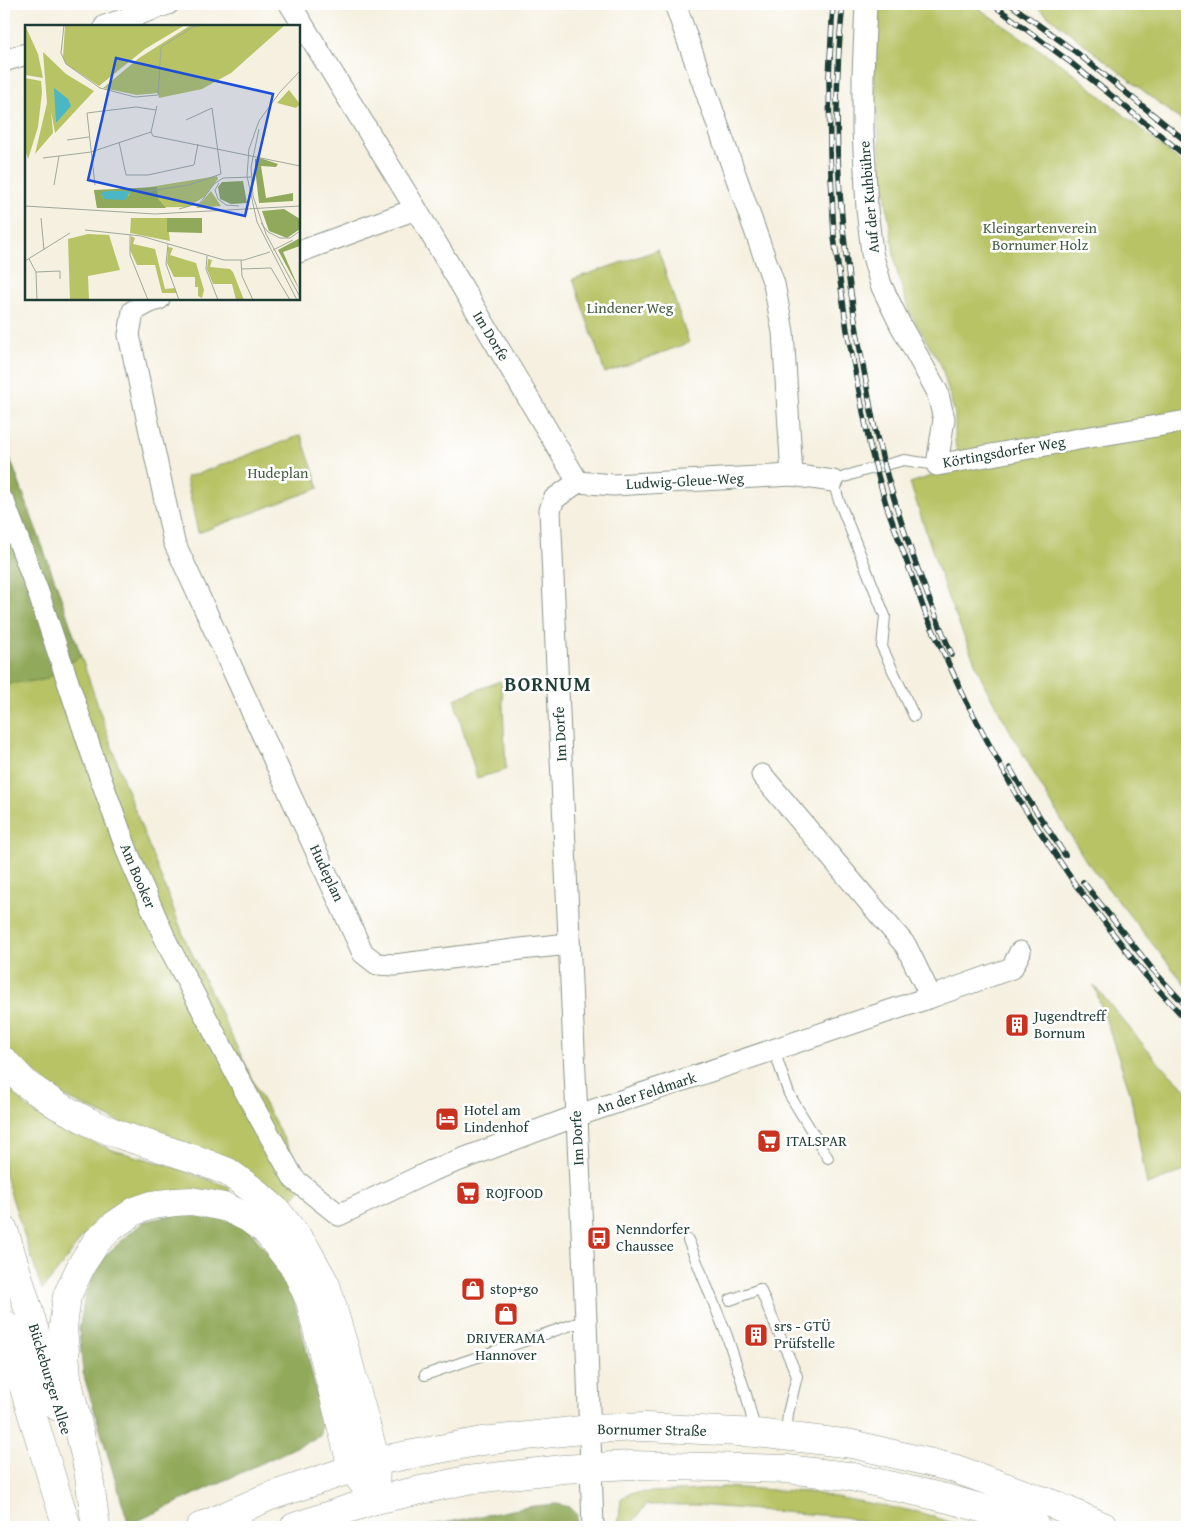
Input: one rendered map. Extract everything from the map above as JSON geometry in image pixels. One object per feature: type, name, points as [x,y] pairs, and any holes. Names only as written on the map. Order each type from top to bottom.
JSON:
[{"type":"main road","points":[[4,1061],[26,1084],[57,1105],[88,1122],[120,1136],[198,1160],[228,1172],[253,1190],[278,1212],[305,1247],[326,1285],[348,1360],[364,1464]]},
{"type":"main road","points":[[96,1527],[88,1469],[67,1377],[63,1327],[68,1296],[82,1264],[98,1241],[113,1226],[135,1211],[152,1205],[175,1202],[191,1201],[228,1208],[248,1218],[266,1231],[295,1268],[310,1301],[375,1500]]},
{"type":"main road","name":"Bückeburger Allee","points":[[4,1230],[96,1527]]},
{"type":"main road","name":"Bückeburger Allee","points":[[4,1324],[67,1527]]},
{"type":"main road","name":"Bornumer Straße","points":[[200,1527],[268,1497],[364,1464],[482,1441],[590,1429],[646,1427],[786,1436],[852,1444],[953,1468],[1055,1505],[1105,1527]]},
{"type":"main road","points":[[294,1527],[375,1500],[467,1480],[630,1465],[787,1469],[848,1476],[949,1499],[987,1519],[1036,1527]]},
{"type":"street","points":[[108,25],[168,4]]},
{"type":"street","name":"Im Dorfe","points":[[290,4],[416,209],[578,482],[554,499],[550,510],[592,1467]]},
{"type":"street","points":[[675,4],[774,284],[784,332],[792,475]]},
{"type":"street","name":"Auf der Kuhbühre","points":[[866,4],[862,75],[863,130],[867,209],[872,253],[881,285],[937,391],[944,419],[937,465]]},
{"type":"street","points":[[4,61],[25,54]]},
{"type":"street","points":[[300,252],[416,209]]},
{"type":"street","name":"Hudeplan","points":[[156,300],[133,311],[130,335],[174,542],[363,953],[377,964],[395,965],[569,944]]},
{"type":"street","name":"Körtingsdorfer Weg","points":[[937,465],[1187,421]]},
{"type":"street","name":"Körtingsdorfer Weg","points":[[792,475],[833,481]]},
{"type":"street","name":"Ludwig-Gleue-Weg","points":[[578,482],[613,485],[792,475]]},
{"type":"street","name":"Am Booker","points":[[4,502],[38,592],[128,856],[168,945],[294,1179],[339,1214]]},
{"type":"street","points":[[762,775],[906,946],[931,997]]},
{"type":"street","name":"An der Feldmark","points":[[339,1214],[430,1171],[576,1116],[1012,968],[1020,952]]},
{"type":"street","points":[[592,1467],[593,1527]]},
{"type":"lane","name":"Körtingsdorfer Weg","points":[[833,481],[904,460],[937,465]]},
{"type":"lane","points":[[833,481],[839,501],[885,616],[882,647],[914,716]]},
{"type":"lane","points":[[774,1050],[789,1094],[828,1158]]},
{"type":"lane","points":[[688,1240],[727,1336],[746,1394],[756,1434]]},
{"type":"lane","points":[[730,1300],[760,1288],[797,1376],[788,1413],[786,1436]]},
{"type":"lane","points":[[426,1375],[586,1320]]},
{"type":"green space","name":"Kleingartenverein Bornumer Holz","points":[[879,4],[972,4],[1068,69],[1187,167],[1187,987],[1086,861],[985,686],[948,598],[910,483],[959,467],[955,441],[955,414],[941,365],[909,312],[896,268],[881,166],[874,76]]},
{"type":"green space","points":[[1033,4],[1187,4],[1187,125]]},
{"type":"green space","name":"Lindener Weg","points":[[658,250],[689,343],[605,373],[573,279]]},
{"type":"green space","name":"Hudeplan","points":[[301,435],[319,488],[198,533],[186,477]]},
{"type":"green space","points":[[4,442],[58,589],[124,782],[185,939],[259,1093],[307,1182],[287,1204],[61,1095],[4,1047]]},
{"type":"green space","points":[[4,442],[81,656],[44,680],[4,684]]},
{"type":"green space","points":[[500,681],[502,686],[506,770],[477,778],[454,699]]},
{"type":"green space","points":[[1094,985],[1155,1059],[1187,1090],[1187,1170],[1147,1185],[1130,1092]]},
{"type":"green space","points":[[4,1082],[27,1107],[56,1128],[116,1151],[165,1164],[229,1187],[230,1197],[176,1191],[139,1195],[111,1210],[82,1237],[42,1290],[4,1173]]},
{"type":"green space","points":[[181,1213],[212,1215],[247,1227],[287,1277],[300,1322],[322,1417],[320,1436],[129,1525],[83,1373],[79,1330],[85,1296],[101,1259],[143,1222]]},
{"type":"green space","points":[[725,1487],[808,1492],[918,1512],[966,1527],[883,1527],[844,1517],[696,1505],[646,1505],[629,1527],[618,1527],[621,1500],[629,1493]]},
{"type":"green space","points":[[557,1504],[569,1507],[577,1515],[576,1527],[422,1527],[534,1506]]},
{"type":"railway","points":[[833,4],[829,77],[834,237],[847,330],[870,447],[886,504],[926,615],[966,701],[1019,800],[1075,884],[1146,976],[1187,1021]]},
{"type":"railway","points":[[843,4],[839,50],[837,142],[844,234],[856,326],[872,418],[886,472],[911,552],[952,655]]},
{"type":"railway","points":[[992,4],[1070,62],[1187,157]]},
{"type":"railway","points":[[1010,4],[1077,53],[1187,142]]},
{"type":"railway","points":[[1010,768],[1065,855]]},
{"type":"railway","points":[[1083,882],[1153,970],[1187,1007]]},
{"type":"place","name":"Jugendtreff Bornum","points":[[1017,1025]]},
{"type":"place","name":"Hotel am Lindenhof","points":[[447,1119]]},
{"type":"place","name":"ITALSPAR","points":[[769,1141]]},
{"type":"place","name":"ROJFOOD","points":[[468,1193]]},
{"type":"place","name":"Nenndorfer Chaussee","points":[[599,1238]]},
{"type":"place","name":"stop+go","points":[[473,1289]]},
{"type":"place","name":"DRIVERAMA Hannover","points":[[506,1314]]},
{"type":"place","name":"srs - GTÜ Prüfstelle","points":[[756,1335]]},
{"type":"district","name":"BORNUM","points":[[548,684]]}]
